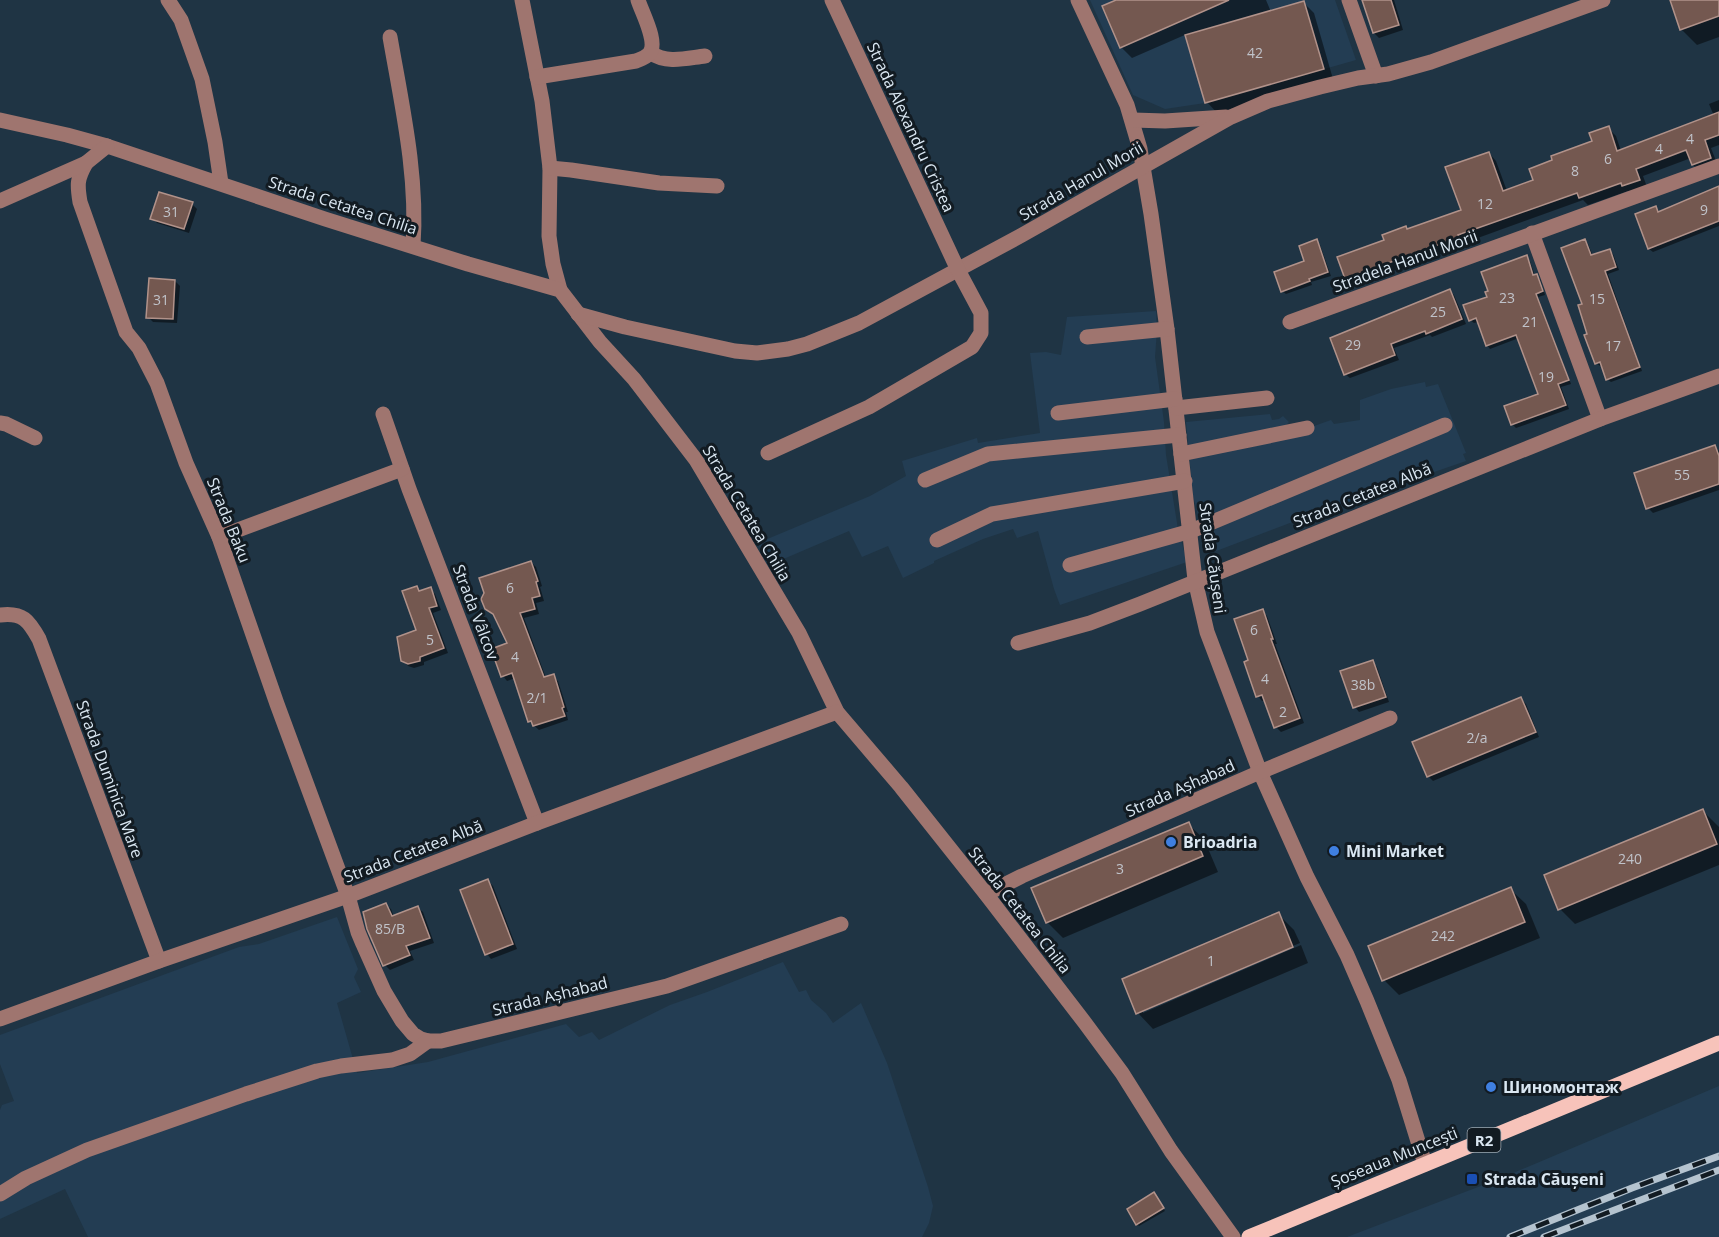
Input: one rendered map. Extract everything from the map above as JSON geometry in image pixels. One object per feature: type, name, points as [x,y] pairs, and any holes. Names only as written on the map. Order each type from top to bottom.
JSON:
[{"type":"main road","name":"Șoseaua Muncești","points":[[1249,1237],[1719,1043]]},
{"type":"street","points":[[168,0],[181,20],[202,79],[221,183]]},
{"type":"street","points":[[522,0],[537,77],[550,168],[549,236],[552,264],[560,290]]},
{"type":"street","points":[[537,77],[636,61],[645,57],[651,52],[653,44],[638,0]]},
{"type":"street","name":"Strada Alexandru Cristea","points":[[768,453],[869,407],[972,347],[981,333],[981,313],[958,270],[832,0]]},
{"type":"street","name":"Strada Căușeni","points":[[1078,0],[1133,120],[1143,166],[1167,329],[1195,580],[1207,632],[1260,772],[1307,877],[1347,955],[1367,1001],[1398,1080],[1425,1164]]},
{"type":"street","points":[[1349,0],[1376,76]]},
{"type":"street","name":"Strada Hanul Morii","points":[[578,314],[735,351],[757,352],[788,349],[830,336],[859,323],[1231,117],[1278,98],[1431,62],[1603,0]]},
{"type":"street","points":[[390,37],[415,205],[413,246]]},
{"type":"street","points":[[651,52],[658,58],[670,60],[705,56]]},
{"type":"street","points":[[1133,120],[1165,121],[1231,117]]},
{"type":"street","name":"Strada Cetatea Chilia","points":[[0,120],[107,146],[325,219],[560,290],[600,342],[634,379],[696,460],[799,633],[837,712],[901,787],[986,894],[1122,1073],[1171,1151],[1233,1237]]},
{"type":"street","points":[[0,201],[86,163],[107,146]]},
{"type":"street","name":"Strada Baku","points":[[86,163],[77,184],[83,213],[126,332],[138,348],[157,383],[186,464],[219,537],[277,704],[348,896]]},
{"type":"street","name":"Stradela Hanul Morii","points":[[1290,322],[1719,166]]},
{"type":"street","points":[[550,168],[659,183],[717,186]]},
{"type":"street","points":[[1532,233],[1600,419]]},
{"type":"street","points":[[1087,337],[1167,329]]},
{"type":"street","name":"Strada Cetatea Albă","points":[[1018,643],[1090,622],[1140,604],[1600,419],[1719,376]]},
{"type":"street","points":[[1058,413],[1267,398]]},
{"type":"street","name":"Strada Vâlcov","points":[[383,414],[537,823]]},
{"type":"street","points":[[0,423],[35,438]]},
{"type":"street","points":[[1071,565],[1191,531],[1445,425]]},
{"type":"street","points":[[1181,454],[1307,428]]},
{"type":"street","points":[[926,480],[988,454],[1179,435]]},
{"type":"street","points":[[219,537],[402,469]]},
{"type":"street","points":[[937,540],[992,514],[1185,481]]},
{"type":"street","name":"Strada Duminica Mare","points":[[0,615],[20,616],[30,623],[39,639],[159,961]]},
{"type":"street","name":"Strada Cetatea Albă","points":[[0,1019],[348,896],[837,712]]},
{"type":"street","name":"Strada Așhabad","points":[[986,894],[1022,876],[1260,772],[1390,718]]},
{"type":"street","points":[[0,1194],[26,1178],[87,1150],[316,1071],[392,1060],[410,1054],[428,1041],[413,1034],[402,1021],[384,991],[358,932],[348,896]]},
{"type":"street","name":"Strada Așhabad","points":[[428,1041],[459,1037],[667,986],[841,924]]},
{"type":"shaded area","points":[[1090,0],[1335,0],[1356,60],[1205,103],[1165,109],[1133,95]]},
{"type":"shaded area","points":[[1156,311],[1155,357],[1166,455],[1178,529],[1187,562],[1060,605],[1038,531],[1017,538],[1013,529],[983,539],[903,578],[888,546],[862,557],[849,531],[767,566],[758,543],[870,496],[906,476],[902,461],[977,438],[978,443],[1040,433],[1030,353],[1046,352],[1061,355],[1067,317]]},
{"type":"shaded area","points":[[1425,382],[1426,387],[1438,384],[1466,453],[1463,454],[1466,461],[1327,509],[1211,553],[1204,537],[1193,496],[1186,422],[1270,414],[1272,420],[1283,416],[1289,422],[1280,431],[1314,426],[1331,420],[1334,424],[1360,420],[1360,400],[1391,389]]},
{"type":"shaded area","points":[[337,917],[358,969],[354,977],[361,992],[337,1003],[357,1073],[428,1062],[566,1024],[579,1037],[592,1032],[599,1040],[670,1005],[783,962],[799,992],[806,990],[811,1000],[826,1013],[833,1023],[861,1003],[887,1063],[933,1206],[929,1223],[922,1237],[88,1237],[65,1189],[0,1219],[0,1110],[2,1105],[14,1101],[0,1064],[0,1035],[239,947],[259,944]]},
{"type":"shaded area","points":[[1719,1086],[1719,1237],[1347,1237],[1499,1179]]},
{"type":"building","points":[[1116,0],[1229,0],[1120,48],[1102,6]]},
{"type":"building","points":[[1362,0],[1391,0],[1399,25],[1373,33]]},
{"type":"building","points":[[1670,0],[1719,0],[1719,16],[1680,30]]},
{"type":"building","points":[[1304,1],[1324,69],[1205,103],[1185,35]]},
{"type":"building","points":[[1719,112],[1719,135],[1705,140],[1711,158],[1692,165],[1686,150],[1636,169],[1640,180],[1622,186],[1621,183],[1579,198],[1577,193],[1458,235],[1459,237],[1345,279],[1337,257],[1384,240],[1382,235],[1406,226],[1407,229],[1461,210],[1445,167],[1489,152],[1503,191],[1533,180],[1529,169],[1552,160],[1551,156],[1592,141],[1589,133],[1609,126],[1617,151]]},
{"type":"building","points":[[1719,186],[1719,221],[1648,249],[1635,214],[1656,206],[1658,212]]},
{"type":"building","points":[[159,192],[193,202],[184,229],[150,219]]},
{"type":"building","points":[[1317,239],[1328,272],[1281,292],[1274,272],[1304,261],[1299,246]]},
{"type":"building","points":[[1585,239],[1591,255],[1610,249],[1616,267],[1605,271],[1640,367],[1606,380],[1600,362],[1595,364],[1584,335],[1587,334],[1578,305],[1582,304],[1561,248]]},
{"type":"building","points":[[1527,255],[1533,275],[1537,274],[1543,291],[1536,294],[1569,380],[1558,384],[1566,405],[1511,425],[1504,406],[1538,394],[1516,335],[1486,346],[1476,318],[1469,321],[1463,305],[1487,297],[1485,292],[1488,291],[1481,272]]},
{"type":"building","points":[[149,278],[175,280],[173,319],[146,318]]},
{"type":"building","points":[[1450,289],[1462,319],[1426,334],[1425,331],[1391,344],[1395,355],[1344,375],[1330,338]]},
{"type":"building","points":[[1715,445],[1719,456],[1719,484],[1646,509],[1634,473]]},
{"type":"building","points":[[531,561],[540,596],[532,598],[535,609],[520,613],[544,677],[554,674],[565,716],[533,726],[531,721],[528,722],[512,673],[501,677],[491,649],[507,643],[493,614],[485,609],[481,599],[484,593],[479,578]]},
{"type":"building","points":[[417,586],[419,591],[431,587],[437,606],[429,608],[444,648],[420,657],[420,661],[408,664],[401,661],[397,637],[416,630],[402,591]]},
{"type":"building","points":[[1263,609],[1273,639],[1271,639],[1300,718],[1274,728],[1262,695],[1256,697],[1244,662],[1248,660],[1234,619]]},
{"type":"building","points":[[1373,660],[1386,697],[1353,708],[1340,671]]},
{"type":"building","points":[[1521,697],[1536,732],[1427,777],[1412,742]]},
{"type":"building","points":[[1703,809],[1717,844],[1558,910],[1544,875]]},
{"type":"building","points":[[1189,822],[1203,856],[1046,923],[1031,888]]},
{"type":"building","points":[[488,879],[513,944],[485,955],[460,890]]},
{"type":"building","points":[[1511,887],[1525,922],[1382,981],[1368,946]]},
{"type":"building","points":[[386,903],[392,916],[418,906],[430,938],[406,946],[410,955],[383,966],[367,929],[363,912]]},
{"type":"building","points":[[1279,912],[1293,947],[1136,1014],[1122,979]]},
{"type":"building","points":[[1154,1192],[1164,1208],[1136,1225],[1127,1209]]},
{"type":"railway","points":[[1510,1237],[1719,1156]]},
{"type":"railway","points":[[1544,1237],[1719,1170]]},
{"type":"place","name":"Brioadria","points":[[1171,842]]},
{"type":"place","name":"Mini Market","points":[[1334,851]]},
{"type":"place","name":"Шиномонтаж","points":[[1491,1087]]},
{"type":"place","name":"Strada Căușeni","points":[[1472,1179]]}]
